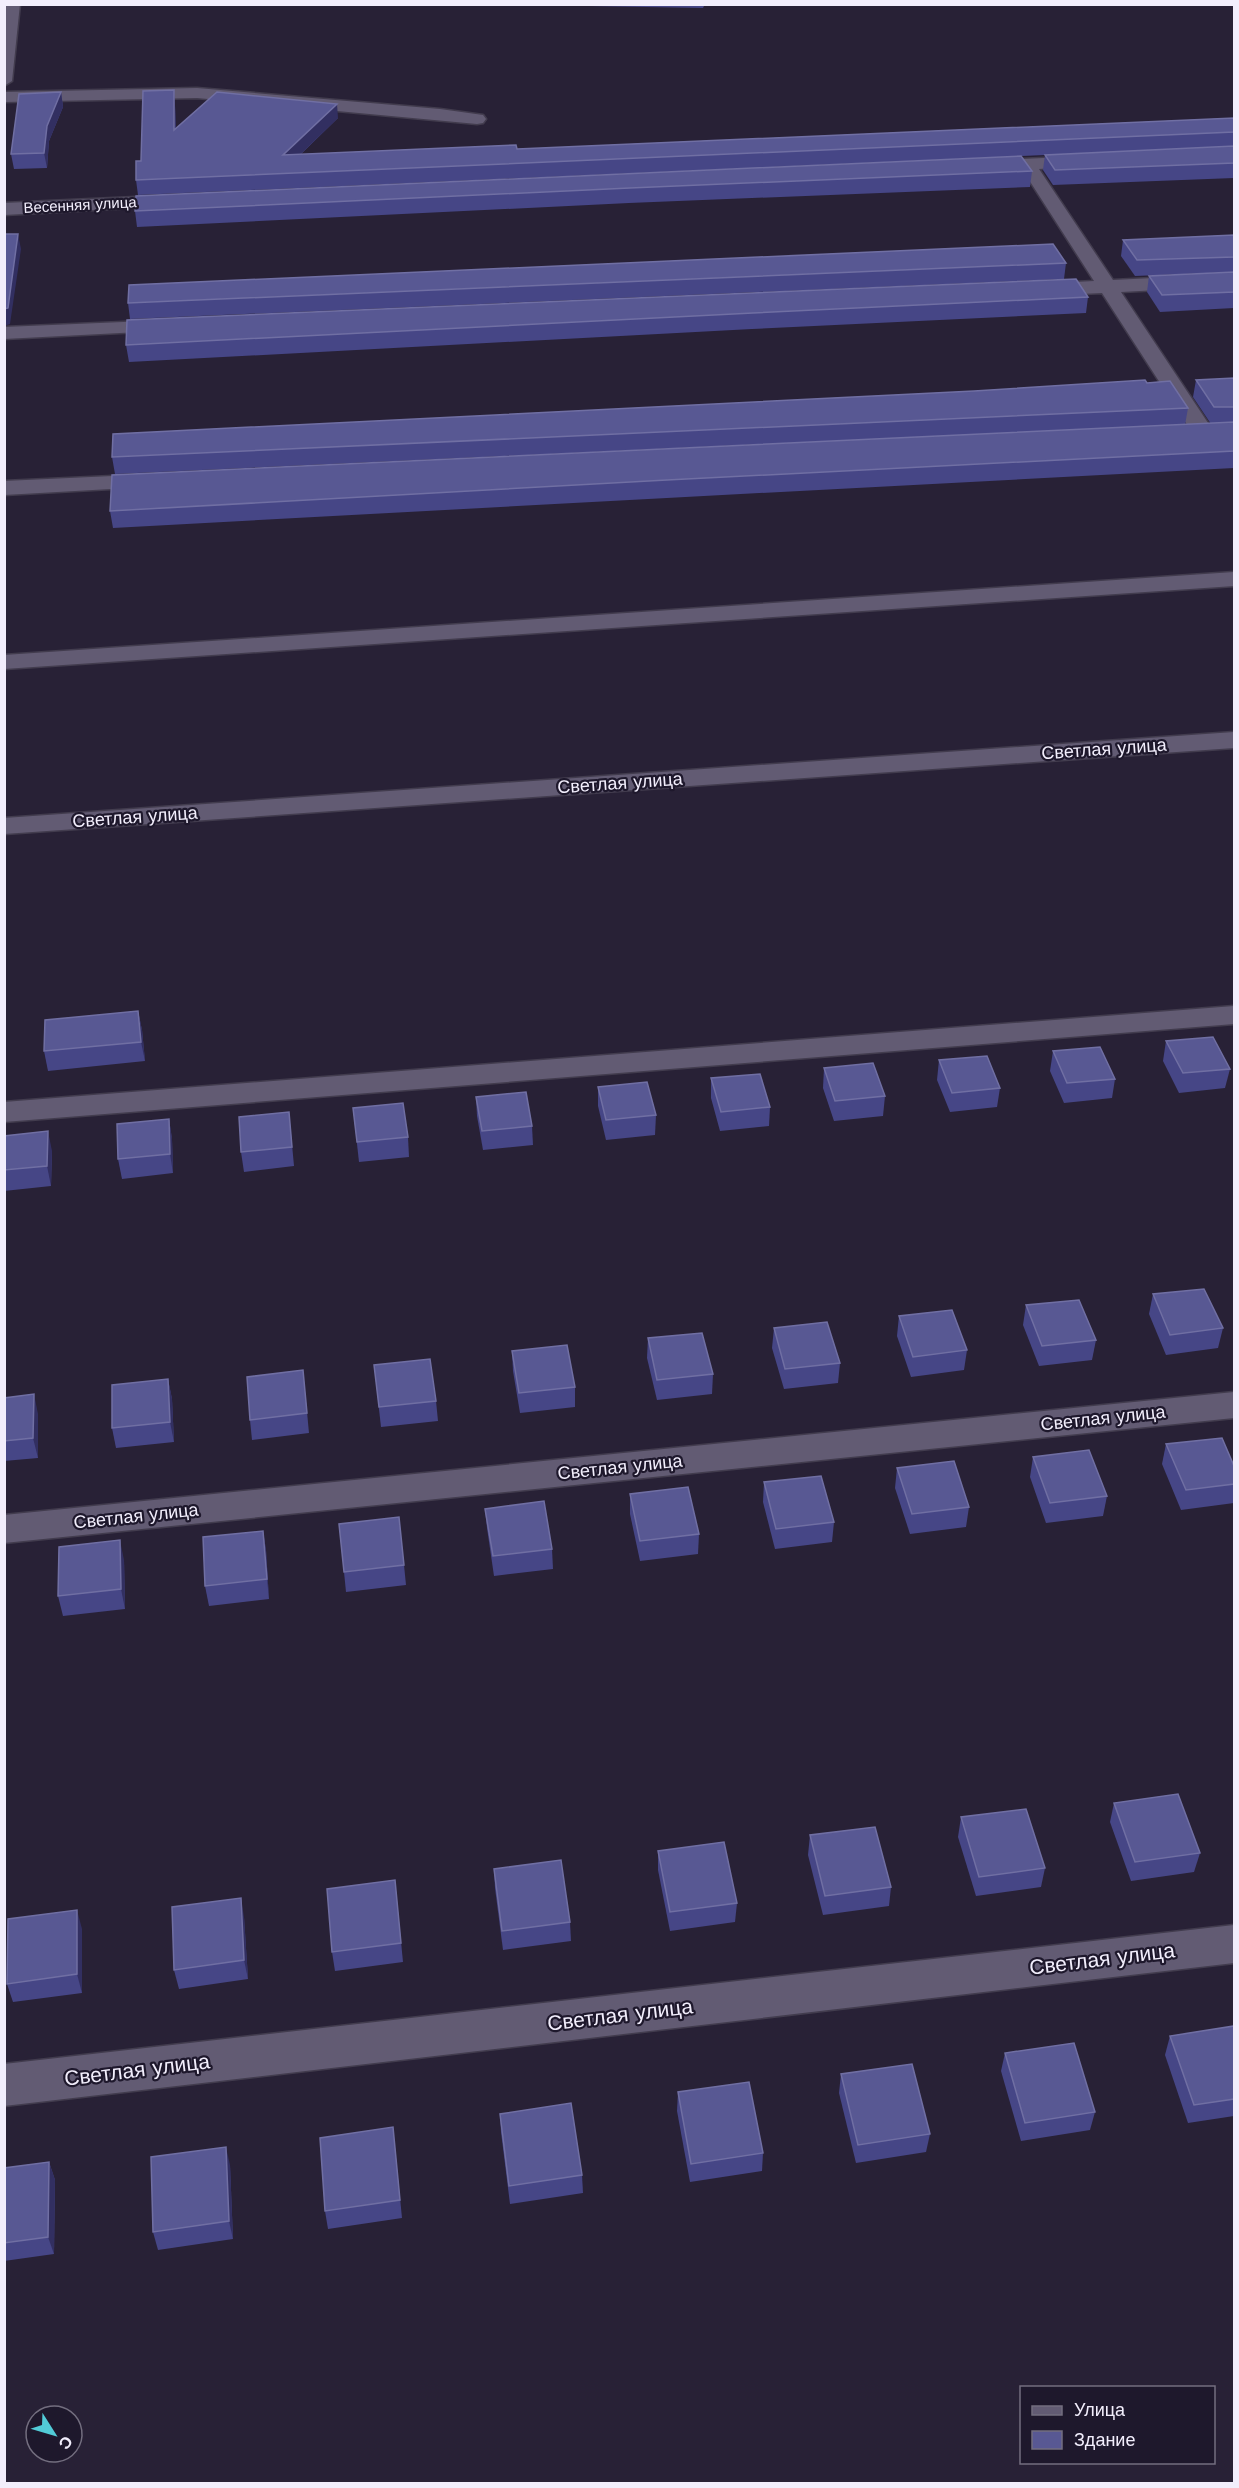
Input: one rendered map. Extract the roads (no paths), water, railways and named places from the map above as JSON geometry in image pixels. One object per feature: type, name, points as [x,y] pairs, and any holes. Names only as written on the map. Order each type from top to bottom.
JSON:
[{"type":"street","points":[[4,81],[12,4]]},
{"type":"street","points":[[4,97],[196,93],[477,119]]},
{"type":"street","points":[[967,166],[1107,160]]},
{"type":"street","points":[[1027,164],[1106,287],[1213,432],[1179,433]]},
{"type":"street","name":"Весенняя улица","points":[[4,208],[195,200]]},
{"type":"street","points":[[1022,290],[1234,280]]},
{"type":"street","points":[[4,333],[196,325]]},
{"type":"street","points":[[4,488],[172,481]]},
{"type":"street","points":[[4,662],[1234,579]]},
{"type":"street","name":"Светлая улица","points":[[4,826],[1234,740]]},
{"type":"street","points":[[4,1112],[1234,1015]]},
{"type":"street","name":"Светлая улица","points":[[4,1529],[1234,1405]]},
{"type":"street","name":"Светлая улица","points":[[4,2085],[1234,1944]]}]
